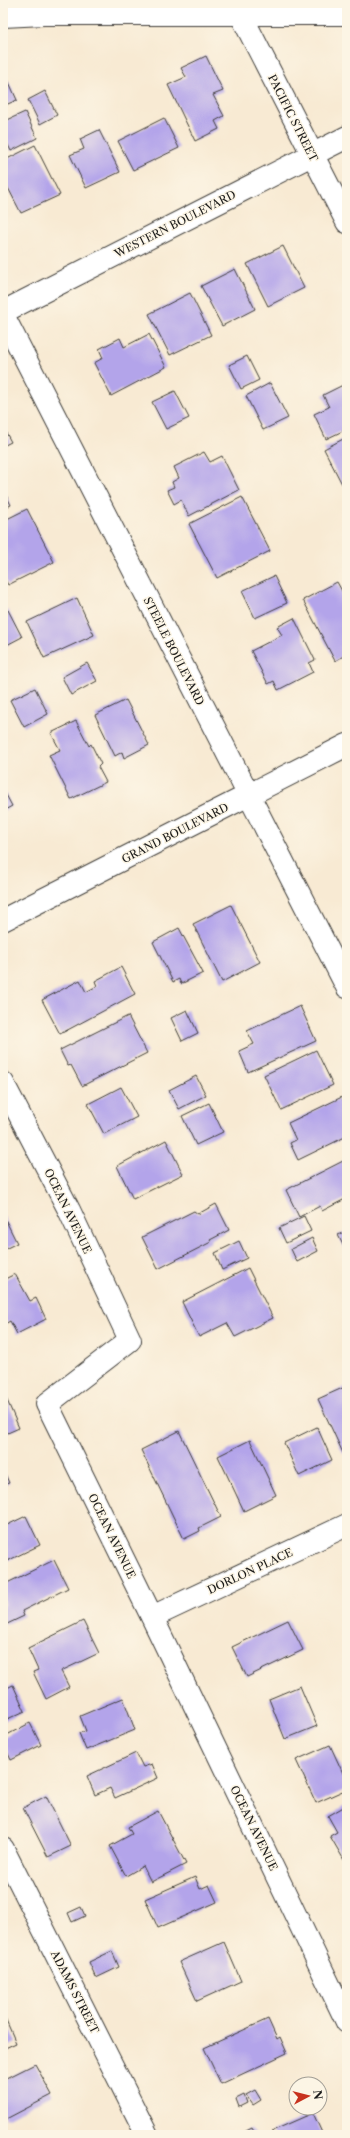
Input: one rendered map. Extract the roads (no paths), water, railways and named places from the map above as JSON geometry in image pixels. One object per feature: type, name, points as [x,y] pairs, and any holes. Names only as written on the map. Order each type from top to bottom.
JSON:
[{"type":"street","points":[[3,16],[156,8],[240,13],[347,14]]},
{"type":"street","name":"PACIFIC STREET","points":[[240,13],[347,222]]},
{"type":"street","name":"WESTERN BOULEVARD","points":[[3,312],[347,137]]},
{"type":"street","name":"STEELE BOULEVARD","points":[[3,315],[248,796],[347,986]]},
{"type":"street","name":"GRAND BOULEVARD","points":[[3,920],[347,745]]},
{"type":"street","name":"OCEAN AVENUE","points":[[3,1083],[69,1210],[130,1340],[46,1404],[152,1617],[347,2022]]},
{"type":"street","name":"DORLON PLACE","points":[[152,1617],[347,1525]]},
{"type":"street","name":"ADAMS STREET","points":[[3,1849],[147,2135]]}]
